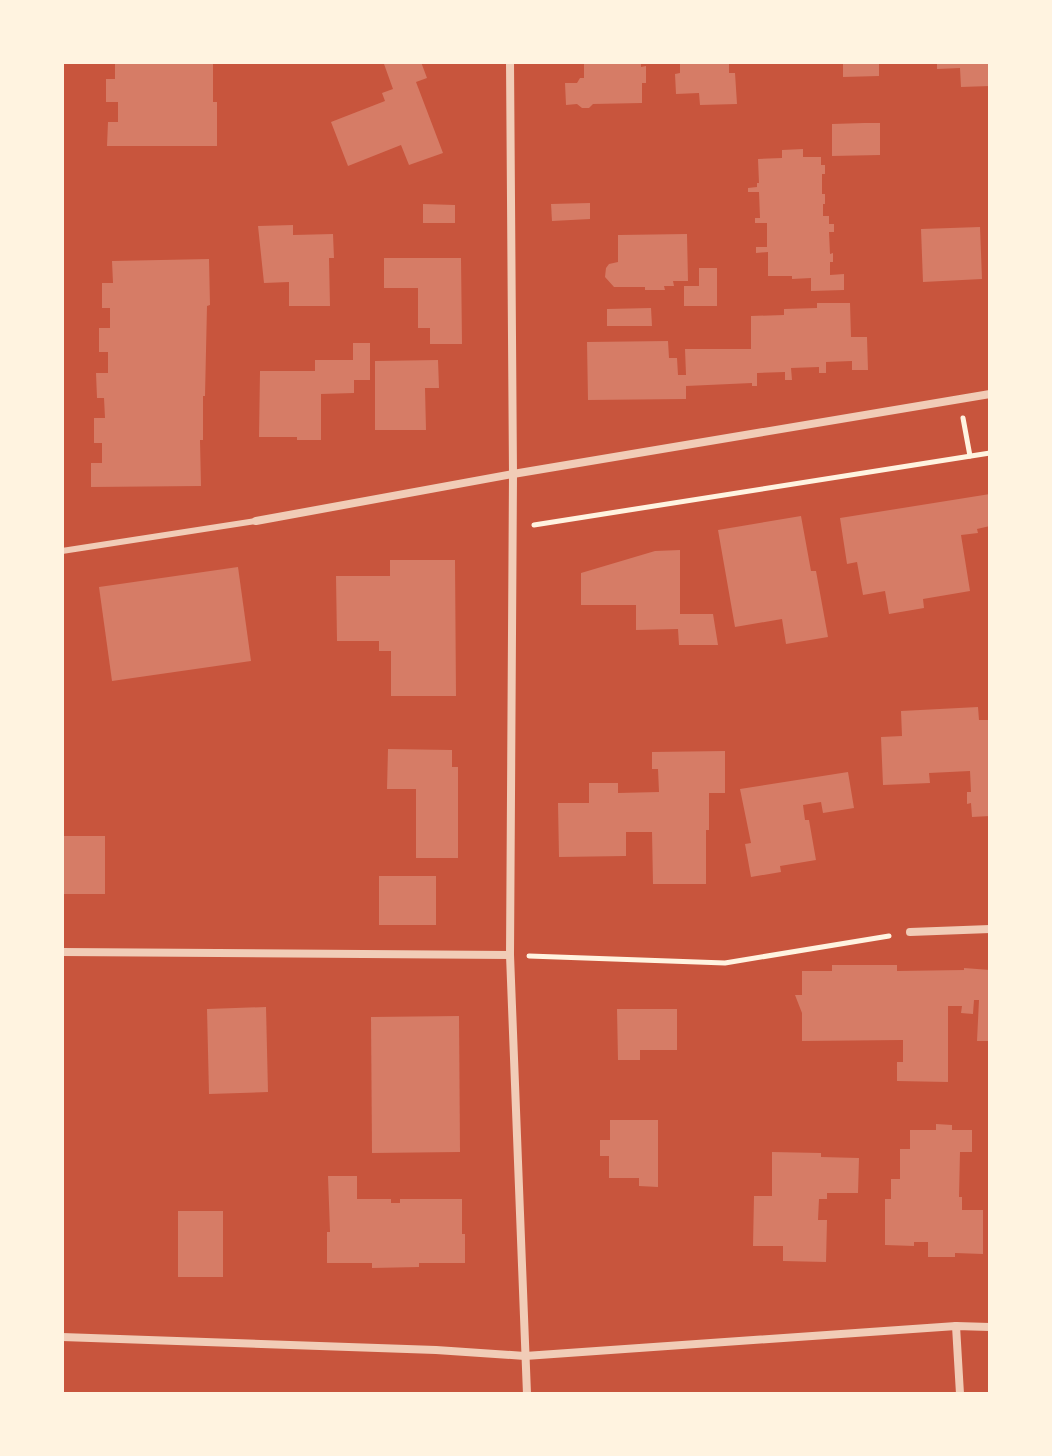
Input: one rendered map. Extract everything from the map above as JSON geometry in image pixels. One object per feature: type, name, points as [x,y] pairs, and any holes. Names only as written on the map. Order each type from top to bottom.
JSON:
[{"type":"street","points":[[510,62],[513,474],[510,955],[527,1394]]},
{"type":"street","points":[[256,521],[513,474],[990,394]]},
{"type":"street","points":[[910,932],[990,929]]},
{"type":"street","points":[[62,952],[510,955]]},
{"type":"street","points":[[956,1326],[960,1394]]},
{"type":"street","points":[[62,1337],[525,1356],[956,1326],[990,1327]]},
{"type":"lane","points":[[62,551],[256,521]]},
{"type":"path","points":[[960,399],[970,456]]},
{"type":"path","points":[[513,528],[990,453]]},
{"type":"path","points":[[510,955],[725,963],[910,932]]},
{"type":"building","points":[[115,62],[213,62],[217,146],[107,146],[108,122],[118,122],[118,102],[106,102],[106,79],[115,79]]},
{"type":"building","points":[[421,62],[427,78],[416,82],[443,153],[409,165],[401,145],[348,166],[331,122],[385,101],[382,93],[393,89],[384,64]]},
{"type":"building","points":[[584,62],[641,62],[641,67],[646,66],[642,103],[593,104],[589,108],[577,104],[566,105],[565,83],[577,83],[584,78]]},
{"type":"building","points":[[680,62],[729,62],[729,73],[735,73],[737,104],[700,105],[699,93],[676,94],[675,74],[680,73]]},
{"type":"building","points":[[843,62],[879,62],[879,76],[843,77]]},
{"type":"building","points":[[937,62],[990,62],[990,86],[961,87],[960,68],[937,69]]},
{"type":"building","points":[[880,123],[880,155],[832,156],[832,124]]},
{"type":"building","points":[[803,149],[803,157],[821,157],[821,165],[825,165],[825,174],[822,174],[822,194],[825,194],[823,216],[829,216],[829,224],[834,224],[834,232],[829,232],[830,254],[833,253],[830,275],[844,274],[844,290],[811,291],[811,278],[768,276],[768,252],[756,253],[756,247],[767,247],[767,223],[755,223],[755,218],[760,218],[759,192],[748,192],[748,188],[757,187],[759,183],[758,159],[782,158],[782,150]]},
{"type":"building","points":[[590,203],[590,219],[552,221],[551,204]]},
{"type":"building","points":[[423,204],[455,205],[455,223],[423,223]]},
{"type":"building","points":[[293,225],[293,235],[333,234],[334,258],[329,258],[330,306],[289,306],[289,282],[264,283],[258,226]]},
{"type":"building","points":[[980,227],[982,279],[923,282],[921,229]]},
{"type":"building","points":[[687,234],[688,281],[673,281],[674,286],[664,286],[665,290],[645,290],[645,287],[614,287],[605,277],[609,264],[618,262],[618,235]]},
{"type":"building","points":[[384,258],[461,258],[462,344],[430,344],[430,328],[418,328],[418,288],[384,288]]},
{"type":"building","points":[[209,259],[210,305],[207,306],[203,440],[200,440],[201,486],[91,487],[91,463],[102,463],[102,443],[94,443],[94,418],[105,418],[104,398],[97,398],[96,373],[108,373],[108,352],[99,352],[99,328],[110,328],[110,308],[102,308],[102,283],[113,283],[112,261]]},
{"type":"building","points":[[699,268],[717,268],[717,306],[684,306],[684,286],[699,286]]},
{"type":"building","points":[[817,303],[850,303],[851,337],[867,337],[868,370],[852,370],[852,361],[826,362],[826,373],[819,373],[819,367],[791,368],[792,380],[785,380],[785,372],[757,373],[757,386],[752,386],[752,383],[686,386],[686,399],[588,400],[587,342],[668,341],[669,358],[677,358],[678,375],[686,375],[685,349],[751,349],[751,316],[784,315],[784,309],[817,308]]},
{"type":"building","points":[[651,308],[652,326],[607,326],[607,309]]},
{"type":"building","points":[[353,343],[370,343],[370,380],[354,380],[354,393],[321,394],[321,440],[259,437],[260,371],[315,371],[315,360],[353,360]]},
{"type":"building","points":[[438,360],[439,388],[425,388],[426,430],[375,430],[375,361]]},
{"type":"building","points":[[990,494],[990,526],[977,529],[978,533],[961,535],[970,591],[923,599],[924,608],[889,614],[885,591],[863,595],[857,562],[847,564],[840,518]]},
{"type":"building","points":[[801,516],[811,571],[816,571],[828,637],[786,644],[782,619],[735,627],[718,530]]},
{"type":"building","points":[[680,550],[680,614],[713,614],[718,645],[679,645],[678,629],[636,630],[636,605],[581,605],[581,573],[655,551]]},
{"type":"building","points":[[390,560],[455,560],[456,696],[391,696],[391,651],[379,651],[379,641],[337,641],[336,576],[390,576]]},
{"type":"building","points":[[238,567],[251,661],[112,681],[99,587]]},
{"type":"building","points":[[978,707],[979,720],[990,720],[990,816],[972,817],[971,803],[967,804],[967,792],[971,792],[970,771],[929,773],[930,783],[883,785],[881,737],[902,736],[901,711]]},
{"type":"building","points":[[388,749],[452,750],[452,767],[458,767],[458,858],[416,858],[416,789],[387,789]]},
{"type":"building","points":[[725,751],[725,793],[709,793],[706,884],[653,884],[652,832],[626,832],[626,856],[559,857],[558,803],[589,803],[589,783],[618,783],[618,793],[659,792],[658,769],[652,769],[652,752]]},
{"type":"building","points":[[848,772],[854,808],[823,813],[821,802],[803,805],[816,860],[780,866],[781,872],[751,877],[745,844],[751,843],[740,789]]},
{"type":"building","points":[[62,836],[105,836],[105,894],[62,894]]},
{"type":"building","points":[[379,876],[436,876],[436,925],[379,925]]},
{"type":"building","points":[[832,965],[897,965],[897,971],[990,970],[990,1041],[977,1041],[979,1000],[974,1000],[973,1014],[961,1013],[962,1006],[948,1006],[948,1082],[897,1081],[897,1062],[903,1062],[903,1040],[802,1041],[802,1013],[795,995],[802,995],[802,971],[832,971]]},
{"type":"building","points":[[266,1007],[268,1092],[209,1094],[207,1009]]},
{"type":"building","points":[[617,1009],[677,1009],[677,1050],[640,1050],[640,1060],[618,1060]]},
{"type":"building","points":[[459,1016],[460,1152],[372,1153],[371,1017]]},
{"type":"building","points":[[610,1120],[658,1120],[658,1187],[639,1186],[639,1178],[609,1178],[609,1156],[600,1156],[600,1140],[610,1140]]},
{"type":"building","points":[[936,1124],[952,1125],[952,1130],[972,1130],[972,1152],[960,1152],[959,1197],[962,1197],[962,1210],[983,1210],[983,1254],[955,1253],[955,1257],[928,1257],[928,1242],[914,1242],[914,1246],[885,1245],[885,1199],[891,1199],[891,1179],[900,1179],[900,1149],[910,1149],[910,1130],[936,1130]]},
{"type":"building","points":[[772,1152],[859,1158],[858,1193],[827,1193],[827,1199],[819,1199],[818,1220],[827,1220],[826,1262],[783,1261],[783,1246],[753,1246],[754,1196],[772,1196]]},
{"type":"building","points":[[328,1176],[357,1176],[357,1199],[391,1199],[391,1203],[400,1203],[400,1199],[462,1199],[465,1263],[419,1263],[419,1267],[372,1268],[372,1263],[327,1263],[327,1232],[330,1232]]},
{"type":"building","points":[[178,1211],[223,1211],[223,1277],[178,1277]]}]
